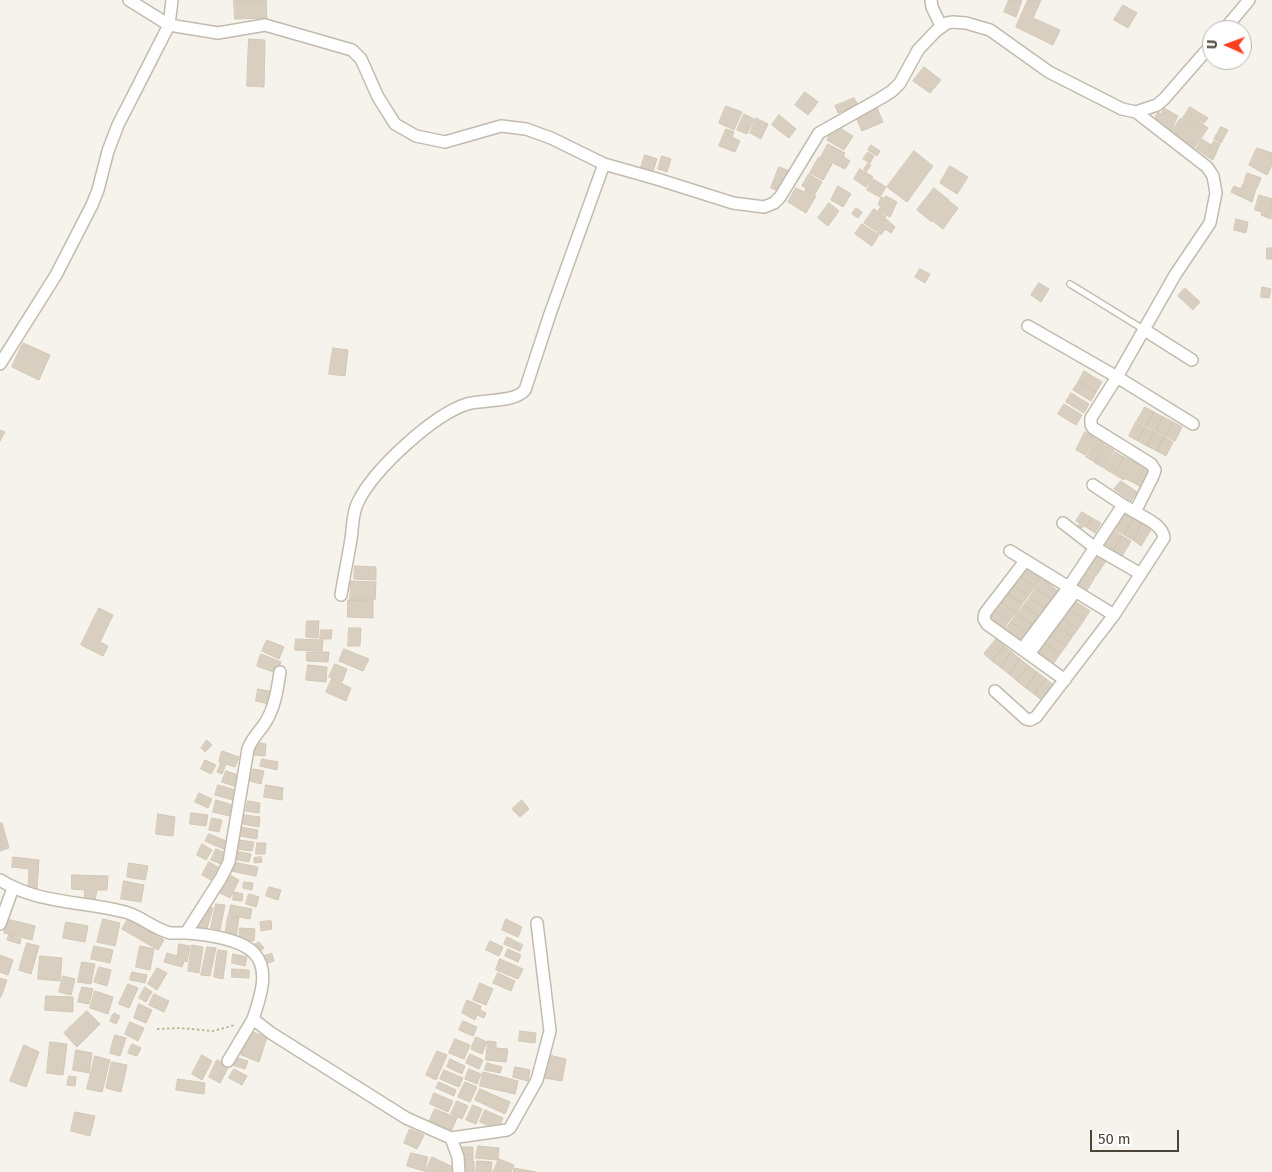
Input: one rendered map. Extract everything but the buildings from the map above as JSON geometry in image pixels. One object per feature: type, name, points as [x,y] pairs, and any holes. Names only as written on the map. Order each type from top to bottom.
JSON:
[{"type":"street","points":[[129,0],[169,25],[218,33],[265,25],[352,50],[361,59],[378,98],[395,124],[416,136],[445,142],[501,126],[526,129],[551,138],[604,164],[733,203],[757,208],[774,203],[780,197],[818,132],[892,91],[900,82],[918,50],[941,26],[953,22],[990,30],[1056,76],[1122,109],[1136,112],[1207,167],[1213,176],[1216,193],[1210,223],[1175,275],[1090,422],[1093,428],[1146,461],[1155,470],[1135,512]]},
{"type":"street","points":[[0,364],[56,275],[92,205],[118,125],[169,25],[172,0]]},
{"type":"street","points":[[931,0],[932,7],[941,26]]},
{"type":"street","points":[[1232,20],[1249,0]]},
{"type":"street","points":[[1136,112],[1157,105],[1202,55]]},
{"type":"street","points":[[341,595],[355,511],[358,501],[375,477],[399,451],[436,421],[467,405],[516,396],[525,390],[604,164]]},
{"type":"street","points":[[1028,326],[1117,377],[1193,424]]},
{"type":"street","points":[[1144,329],[1192,360]]},
{"type":"street","points":[[995,691],[1030,720],[1036,717],[1114,615],[1163,542],[1164,534],[1160,528],[1093,485]]},
{"type":"street","points":[[1026,651],[1072,590],[1094,547],[1123,504]]},
{"type":"street","points":[[1062,523],[1094,547],[1141,574]]},
{"type":"street","points":[[1010,550],[1114,615]]},
{"type":"street","points":[[1026,561],[984,616],[988,624],[1065,680]]},
{"type":"street","points":[[186,933],[229,862],[246,755],[250,743],[264,725],[275,701],[280,672]]},
{"type":"street","points":[[0,880],[13,888],[57,901],[126,912],[168,932],[186,933],[233,942],[247,947],[260,964],[263,974],[260,995],[262,1026],[228,1061]]},
{"type":"street","points":[[0,924],[13,888]]},
{"type":"street","points":[[262,1026],[406,1118],[451,1138],[507,1130],[510,1128],[537,1080],[550,1031],[537,923]]},
{"type":"street","points":[[451,1138],[458,1157],[458,1172]]},
{"type":"lane","points":[[1070,284],[1144,329]]},
{"type":"path","points":[[157,1029],[180,1028],[213,1031],[262,1026]]}]
